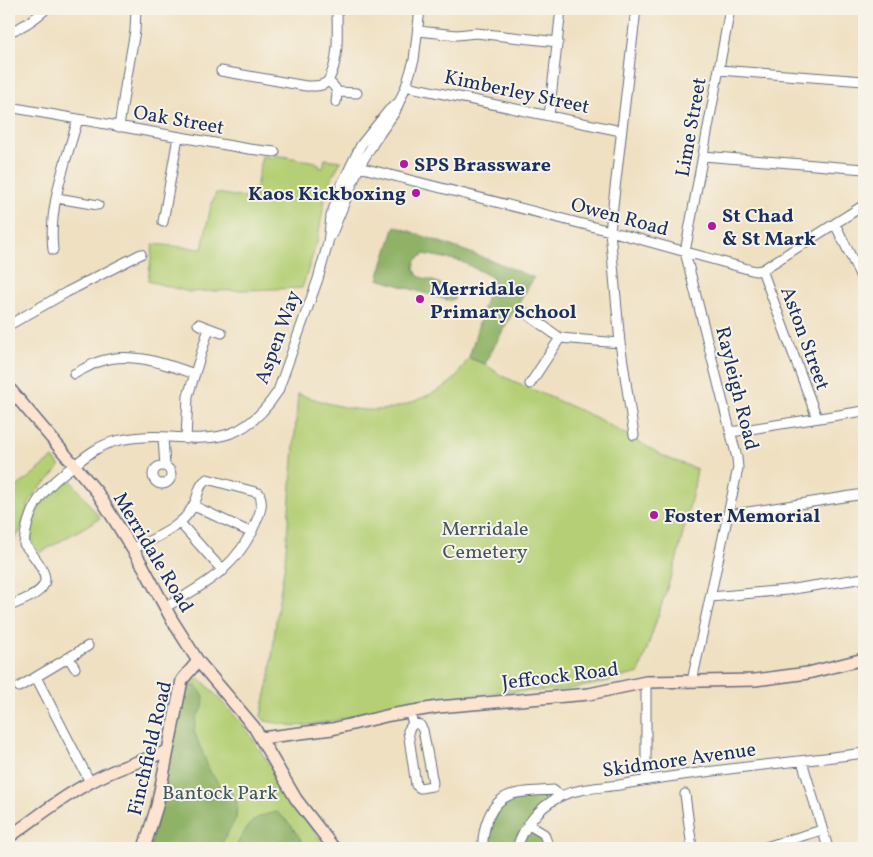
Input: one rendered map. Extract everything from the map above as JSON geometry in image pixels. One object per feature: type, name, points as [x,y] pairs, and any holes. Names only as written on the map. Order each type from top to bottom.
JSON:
[{"type":"street","points":[[9,32],[21,28],[36,19],[46,9]]},
{"type":"street","points":[[119,127],[126,78],[132,65],[136,9]]},
{"type":"street","points":[[221,71],[306,86],[324,84],[331,75],[336,49],[337,9]]},
{"type":"street","name":"Aspen Way","points":[[9,606],[33,596],[43,586],[43,568],[24,544],[33,510],[41,495],[50,485],[89,453],[115,441],[137,438],[217,438],[238,430],[249,423],[270,403],[278,392],[355,166],[395,112],[406,86],[414,60],[420,9]]},
{"type":"street","points":[[549,116],[561,9]]},
{"type":"street","points":[[634,436],[620,343],[610,231],[636,9]]},
{"type":"street","name":"Lime Street","points":[[685,252],[730,9]]},
{"type":"street","points":[[418,30],[458,35],[476,33],[558,42]]},
{"type":"street","points":[[719,70],[864,81]]},
{"type":"street","points":[[328,81],[336,86],[338,92],[336,102]]},
{"type":"street","name":"Kimberley Street","points":[[406,86],[621,131]]},
{"type":"street","points":[[338,92],[357,93]]},
{"type":"street","name":"Oak Street","points":[[9,107],[275,152]]},
{"type":"street","points":[[53,250],[48,240],[78,119]]},
{"type":"street","points":[[167,217],[178,137]]},
{"type":"street","points":[[247,160],[249,149]]},
{"type":"street","points":[[703,156],[864,169]]},
{"type":"street","name":"Owen Road","points":[[355,166],[610,231],[755,271],[762,270]]},
{"type":"street","points":[[57,198],[89,198],[98,205]]},
{"type":"street","points":[[762,270],[864,205]]},
{"type":"street","points":[[835,224],[864,283]]},
{"type":"street","name":"Rayleigh Road","points":[[685,252],[731,432],[738,468],[692,681]]},
{"type":"street","points":[[9,325],[141,254]]},
{"type":"street","name":"Aston Street","points":[[762,270],[817,418]]},
{"type":"street","points":[[520,309],[560,338],[620,343]]},
{"type":"street","points":[[198,324],[222,333]]},
{"type":"street","points":[[186,439],[188,396],[209,328]]},
{"type":"street","points":[[530,384],[560,338]]},
{"type":"street","points":[[74,374],[100,361],[119,358],[145,358],[195,374]]},
{"type":"street","name":"Merridale Road","points":[[9,388],[97,492],[133,549],[198,662],[249,720],[296,798],[334,848]]},
{"type":"street","points":[[731,432],[864,411]]},
{"type":"street","points":[[163,438],[165,466]]},
{"type":"street","points":[[133,549],[180,523],[194,506],[198,490],[207,479],[259,493],[262,498],[252,533],[241,552],[223,571],[166,607]]},
{"type":"street","points":[[729,514],[864,494]]},
{"type":"street","points":[[194,506],[252,533]]},
{"type":"street","points":[[180,523],[223,571]]},
{"type":"street","points":[[711,597],[787,590],[864,578]]},
{"type":"street","points":[[19,687],[88,646]]},
{"type":"street","points":[[69,658],[76,668]]},
{"type":"street","name":"Jeffcock Road","points":[[261,738],[332,729],[408,712],[465,704],[589,694],[646,682],[755,680],[808,672],[864,659]]},
{"type":"street","name":"Finchfield Road","points":[[144,848],[157,806],[182,680],[198,662]]},
{"type":"street","points":[[36,678],[90,782]]},
{"type":"street","points":[[646,682],[646,780]]},
{"type":"street","points":[[408,712],[413,723],[420,725],[424,730],[433,783],[430,787],[420,788],[416,785],[408,732],[413,723]]},
{"type":"street","points":[[9,837],[90,782],[106,774],[168,752]]},
{"type":"street","name":"Skidmore Avenue","points":[[517,848],[521,834],[544,806],[561,796],[576,791],[683,775],[864,753]]},
{"type":"street","points":[[802,761],[828,848]]},
{"type":"street","points":[[683,775],[692,848]]},
{"type":"street","name":"Skidmore Avenue","points":[[483,848],[483,835],[488,817],[508,795],[553,790],[561,796]]},
{"type":"street","points":[[529,825],[544,834],[549,848]]},
{"type":"street","points":[[762,848],[822,830]]},
{"type":"green space","points":[[275,155],[316,162],[319,167],[323,168],[325,159],[341,161],[331,179],[326,194],[317,242],[302,288],[189,292],[148,281],[153,244],[202,249],[211,206],[216,193],[254,199],[262,156],[274,158]]},
{"type":"green space","points":[[395,226],[496,262],[534,278],[485,364],[469,358],[492,277],[460,261],[424,254],[416,260],[414,268],[418,276],[443,285],[455,298],[450,301],[378,279]]},
{"type":"green space","name":"Merridale Cemetery","points":[[469,358],[485,364],[502,376],[595,417],[667,458],[697,469],[677,558],[639,673],[563,690],[500,692],[414,703],[309,725],[295,726],[265,721],[261,716],[270,676],[285,563],[298,394],[346,408],[376,410],[391,408],[432,394],[450,383]]},
{"type":"green space","points":[[53,458],[59,465],[59,468],[33,496],[18,535],[9,544],[9,490],[18,486]]},
{"type":"green space","points":[[67,479],[70,479],[100,518],[40,553],[31,540],[36,514],[45,496]]},
{"type":"green space","name":"Bantock Park","points":[[201,679],[245,727],[302,815],[327,848],[150,848],[185,688],[191,681]]},
{"type":"green space","points":[[187,685],[196,686],[204,696],[203,708],[197,716],[194,731],[210,772],[220,785],[231,793],[237,802],[236,818],[219,848],[150,848],[185,688]]},
{"type":"green space","points":[[550,794],[550,798],[514,848],[489,848],[494,819],[504,803],[521,797]]},
{"type":"green space","points":[[277,812],[289,823],[307,848],[235,848],[251,823],[261,816]]},
{"type":"green space","points":[[528,830],[539,837],[545,848],[522,848]]},
{"type":"place","name":"SPS Brassware","points":[[404,164]]},
{"type":"place","name":"Kaos Kickboxing","points":[[416,193]]},
{"type":"place","name":"St Chad & St Mark","points":[[712,226]]},
{"type":"place","name":"Merridale Primary School","points":[[420,299]]},
{"type":"place","name":"Foster Memorial","points":[[654,515]]}]
